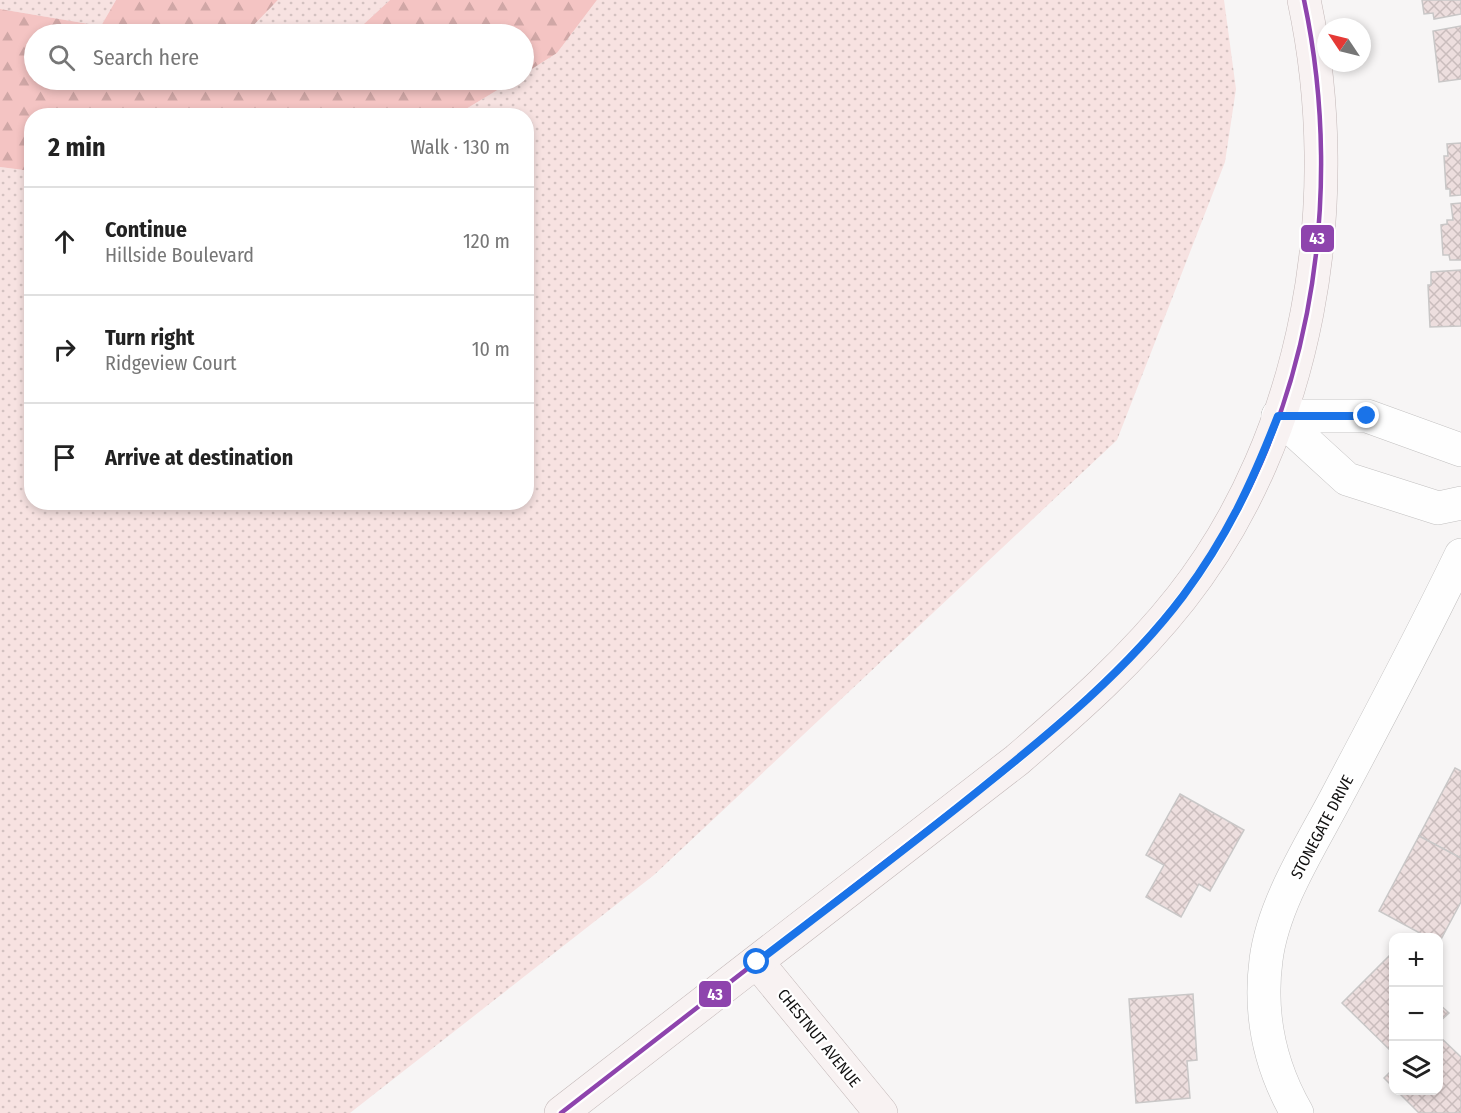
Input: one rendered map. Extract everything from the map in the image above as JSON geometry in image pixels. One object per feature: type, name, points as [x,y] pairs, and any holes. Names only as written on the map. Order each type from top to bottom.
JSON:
[{"type":"main road","points":[[561,1113],[1017,760],[1064,720],[1120,667],[1182,597],[1232,522],[1251,483],[1278,416],[1302,337],[1315,266],[1322,151],[1316,68],[1304,0]]},
{"type":"main road","name":"CHESTNUT AVENUE","points":[[757,962],[881,1113]]},
{"type":"street","points":[[1278,416],[1367,416],[1461,450]]},
{"type":"street","points":[[1278,416],[1347,479],[1438,508],[1461,502]]},
{"type":"street","name":"STONEGATE DRIVE","points":[[1297,1113],[1284,1091],[1268,1041],[1264,986],[1266,958],[1273,930],[1296,874],[1419,641],[1461,555]]},
{"type":"shaded area","points":[[0,0],[116,0],[102,24],[89,24],[0,9]]},
{"type":"shaded area","points":[[278,0],[390,0],[364,24],[255,24]]},
{"type":"shaded area","points":[[597,0],[1224,0],[1236,89],[1225,162],[1117,440],[654,875],[350,1113],[0,1113],[0,167],[24,170],[24,510],[534,510],[534,108],[468,108],[497,90],[534,90],[534,68],[557,53]]},
{"type":"green space","points":[[116,0],[278,0],[255,24],[102,24]]},
{"type":"green space","points":[[390,0],[597,0],[557,53],[534,68],[534,24],[364,24]]},
{"type":"green space","points":[[0,9],[89,24],[24,24],[24,90],[497,90],[468,108],[24,108],[24,170],[0,167]]},
{"type":"building","points":[[1422,0],[1461,0],[1461,14],[1434,19],[1433,13],[1424,14]]},
{"type":"building","points":[[1461,26],[1461,79],[1439,82],[1433,31]]},
{"type":"building","points":[[1461,143],[1461,195],[1450,196],[1450,189],[1446,189],[1444,156],[1448,156],[1447,144]]},
{"type":"building","points":[[1461,203],[1461,260],[1450,260],[1449,255],[1443,255],[1441,225],[1447,224],[1447,220],[1453,220],[1451,204]]},
{"type":"building","points":[[1461,270],[1461,326],[1430,327],[1428,285],[1431,285],[1431,272]]},
{"type":"building","points":[[1455,768],[1461,771],[1461,858],[1419,836]]},
{"type":"building","points":[[1180,794],[1244,830],[1210,891],[1199,884],[1181,917],[1146,897],[1164,865],[1146,855]]},
{"type":"building","points":[[1419,836],[1461,858],[1461,902],[1443,936],[1443,933],[1420,933],[1379,911]]},
{"type":"building","points":[[1389,956],[1389,1049],[1342,1003]]},
{"type":"building","points":[[1193,994],[1197,1060],[1187,1061],[1190,1098],[1136,1103],[1129,999]]},
{"type":"building","points":[[1443,1008],[1449,1013],[1443,1018]]},
{"type":"building","points":[[1443,1040],[1461,1057],[1461,1113],[1419,1113],[1401,1095],[1443,1095]]},
{"type":"building","points":[[1389,1073],[1389,1083],[1384,1078]]},
{"type":"transit line","name":"43","points":[[561,1113],[1039,741],[1103,683],[1163,620],[1181,598],[1225,533],[1261,464],[1288,390],[1307,313],[1318,234],[1321,155],[1316,77],[1304,0]]},
{"type":"route","points":[[757,962],[1017,760],[1064,720],[1120,667],[1182,597],[1232,522],[1265,451],[1278,416],[1367,416]]}]
